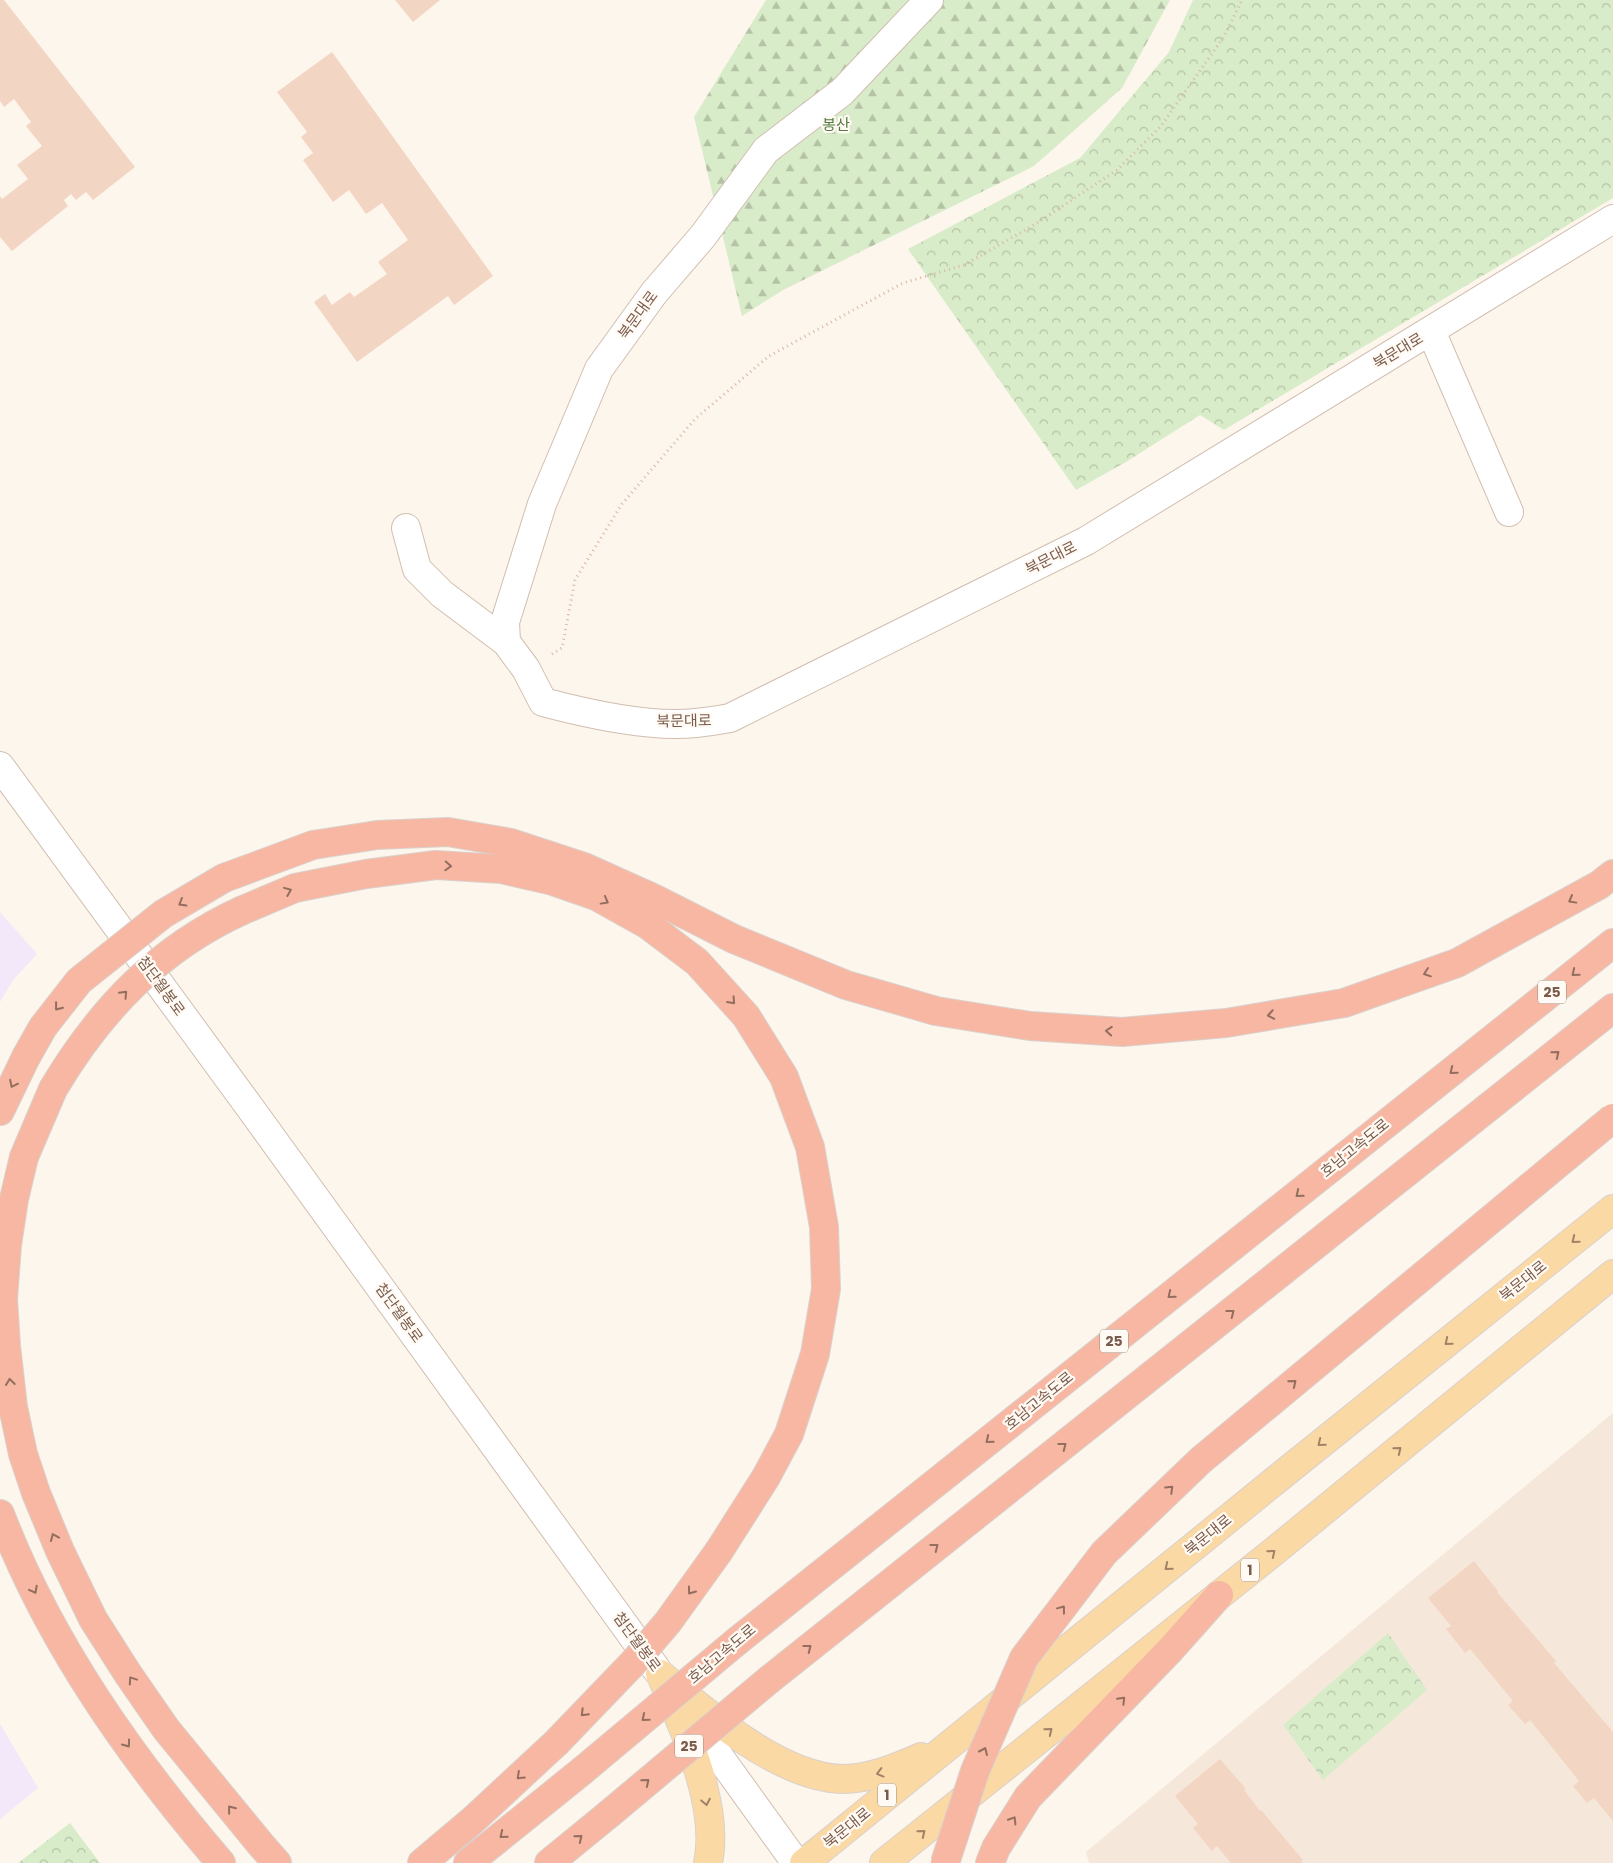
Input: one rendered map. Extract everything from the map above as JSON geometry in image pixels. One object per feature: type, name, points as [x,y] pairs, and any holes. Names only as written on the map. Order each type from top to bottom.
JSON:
[{"type":"highway","points":[[0,1111],[43,1027],[79,981],[163,914],[224,878],[313,845],[377,835],[448,832],[511,843],[584,867],[653,898],[734,939],[846,985],[936,1011],[1030,1026],[1122,1032],[1226,1023],[1344,1003],[1458,963],[1599,885],[1613,874]]},
{"type":"highway","points":[[277,1863],[166,1729],[128,1674],[93,1619],[36,1493],[23,1454],[12,1398],[6,1346],[3,1299],[7,1245],[14,1199],[24,1157],[53,1089],[74,1054],[100,1020],[128,989],[161,959],[189,938],[217,921],[295,888],[366,874],[436,865],[501,868],[553,880],[596,896],[648,925],[698,962],[746,1016],[784,1077],[810,1147],[824,1227],[826,1289],[815,1354],[789,1434],[766,1477],[719,1551],[668,1622],[634,1663],[556,1742],[473,1820],[422,1863]]},
{"type":"highway","name":"호남고속도로","points":[[468,1863],[582,1771],[736,1642],[1613,943]]},
{"type":"highway","name":"25","points":[[549,1863],[770,1679],[1613,1008]]},
{"type":"highway","points":[[945,1863],[975,1771],[1024,1658],[1104,1554],[1201,1460],[1613,1118]]},
{"type":"highway","points":[[0,1514],[17,1558],[57,1635],[101,1708],[151,1776],[221,1863]]},
{"type":"highway","points":[[990,1863],[996,1848],[1028,1797],[1157,1663],[1219,1595]]},
{"type":"main road","name":"북문대로","points":[[804,1863],[1613,1209]]},
{"type":"main road","name":"1","points":[[884,1863],[1219,1595],[1613,1274]]},
{"type":"main road","points":[[660,1674],[722,1726],[792,1766],[818,1775],[842,1779],[866,1776],[895,1769],[922,1756],[970,1728]]},
{"type":"main road","points":[[660,1674],[691,1749],[703,1786],[709,1820],[710,1855],[708,1863]]},
{"type":"street","name":"북문대로","points":[[930,0],[842,92],[766,150],[702,236],[654,293],[599,369],[542,504],[505,622],[506,642],[526,669],[543,702],[579,711],[660,723],[694,724],[730,718],[1086,541],[1613,219]]},
{"type":"street","points":[[1431,331],[1509,512]]},
{"type":"street","points":[[406,528],[417,568],[442,594],[506,642]]},
{"type":"street","name":"첨단월봉로","points":[[0,766],[263,1125],[796,1863]]},
{"type":"street","points":[[0,795],[27,802]]},
{"type":"path","points":[[526,669],[562,648],[575,580],[622,504],[695,419],[769,356],[903,283],[964,265],[1034,225],[1117,170],[1161,126],[1223,38],[1242,0]]},
{"type":"shaded area","points":[[0,912],[37,954],[13,980],[0,1002]]},
{"type":"shaded area","points":[[1613,1413],[1613,1863],[1089,1863],[1086,1852]]},
{"type":"shaded area","points":[[0,1724],[38,1788],[0,1819]]},
{"type":"green space","name":"봉산","points":[[766,0],[1170,0],[1122,88],[1034,166],[783,290],[742,316],[694,117]]},
{"type":"green space","points":[[1193,0],[1613,0],[1613,198],[1224,430],[1200,415],[1126,462],[1076,490],[908,249],[1080,158],[1169,52]]},
{"type":"green space","points":[[1388,1633],[1427,1690],[1323,1780],[1283,1725]]},
{"type":"green space","points":[[70,1823],[100,1863],[18,1863]]},
{"type":"building","points":[[0,0],[4,0],[135,167],[93,200],[86,192],[76,200],[71,194],[64,200],[68,206],[12,251],[0,237],[0,196],[2,199],[28,179],[17,165],[42,146],[26,126],[31,122],[14,99],[4,107],[0,101]]},
{"type":"building","points":[[395,0],[440,0],[413,22]]},
{"type":"building","points":[[332,52],[493,276],[454,305],[448,296],[357,362],[314,302],[325,294],[332,305],[350,292],[354,297],[387,274],[378,262],[408,240],[382,203],[366,214],[349,190],[333,202],[303,160],[313,153],[301,137],[307,132],[277,92]]},
{"type":"building","points":[[1474,1561],[1497,1592],[1556,1661],[1554,1663],[1613,1732],[1613,1821],[1594,1798],[1587,1803],[1573,1786],[1579,1781],[1530,1720],[1525,1724],[1508,1705],[1513,1701],[1470,1649],[1465,1653],[1446,1629],[1451,1626],[1428,1598]]},
{"type":"building","points":[[1220,1759],[1246,1789],[1244,1790],[1260,1811],[1303,1860],[1301,1861],[1303,1863],[1231,1863],[1217,1846],[1212,1851],[1193,1828],[1198,1824],[1175,1796]]}]
